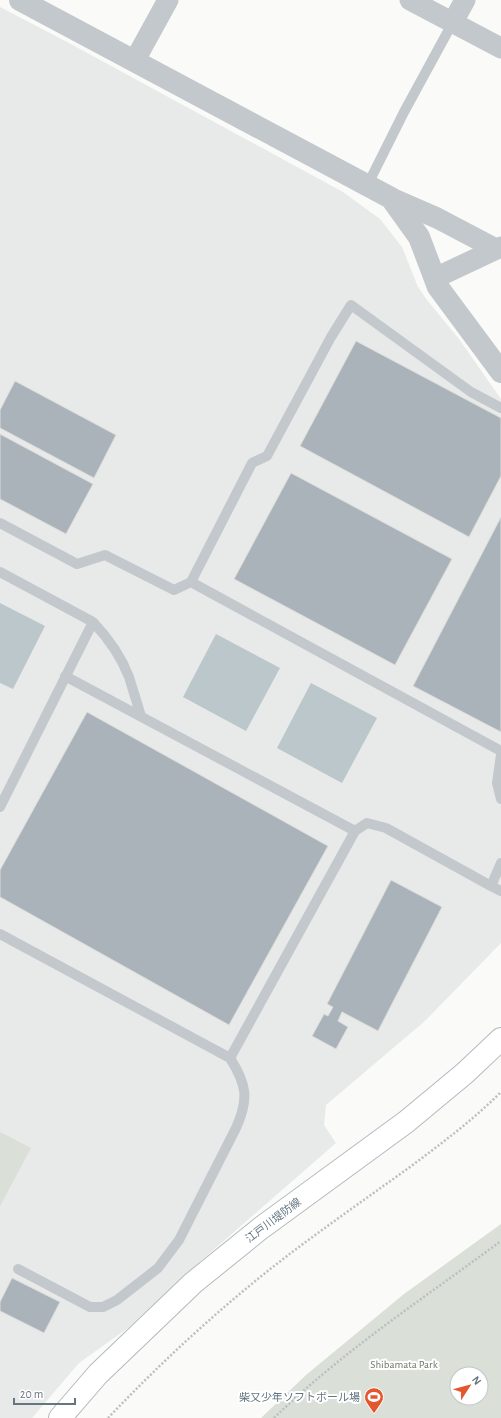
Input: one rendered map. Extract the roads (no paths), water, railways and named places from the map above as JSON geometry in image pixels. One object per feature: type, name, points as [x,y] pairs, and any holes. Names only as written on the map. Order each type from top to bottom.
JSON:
[{"type":"main road","name":"江戸川堤防線","points":[[60,1418],[98,1374],[193,1283],[261,1228],[406,1122],[465,1073],[501,1039]]},
{"type":"street","points":[[20,0],[392,198],[499,248]]},
{"type":"street","points":[[135,60],[168,0]]},
{"type":"street","points":[[410,0],[501,48]]},
{"type":"street","points":[[453,22],[464,0]]},
{"type":"street","points":[[392,198],[419,236],[438,287],[501,372]]},
{"type":"street","points":[[435,278],[499,248]]},
{"type":"lane","points":[[368,184],[404,112],[453,22]]},
{"type":"lane","points":[[0,523],[77,564],[105,555],[174,590],[191,582],[252,463],[267,456],[331,337],[351,305],[471,392],[501,408]]},
{"type":"lane","points":[[0,572],[93,622],[106,637],[129,676],[141,716]]},
{"type":"lane","points":[[191,582],[501,751]]},
{"type":"lane","points":[[0,807],[93,622]]},
{"type":"lane","points":[[66,676],[355,830]]},
{"type":"lane","points":[[501,755],[497,783],[501,799]]},
{"type":"lane","points":[[230,1058],[355,830],[367,823],[386,828],[501,891]]},
{"type":"lane","points":[[491,886],[501,864]]},
{"type":"lane","points":[[0,934],[230,1058],[242,1080],[245,1092],[241,1116],[179,1240],[158,1268],[117,1300],[103,1307],[90,1307],[18,1269]]},
{"type":"place","name":"柴又少年ソフトボール場","points":[[374,1414]]},
{"type":"park label","name":"Shibamata Park","points":[[404,1364]]}]
